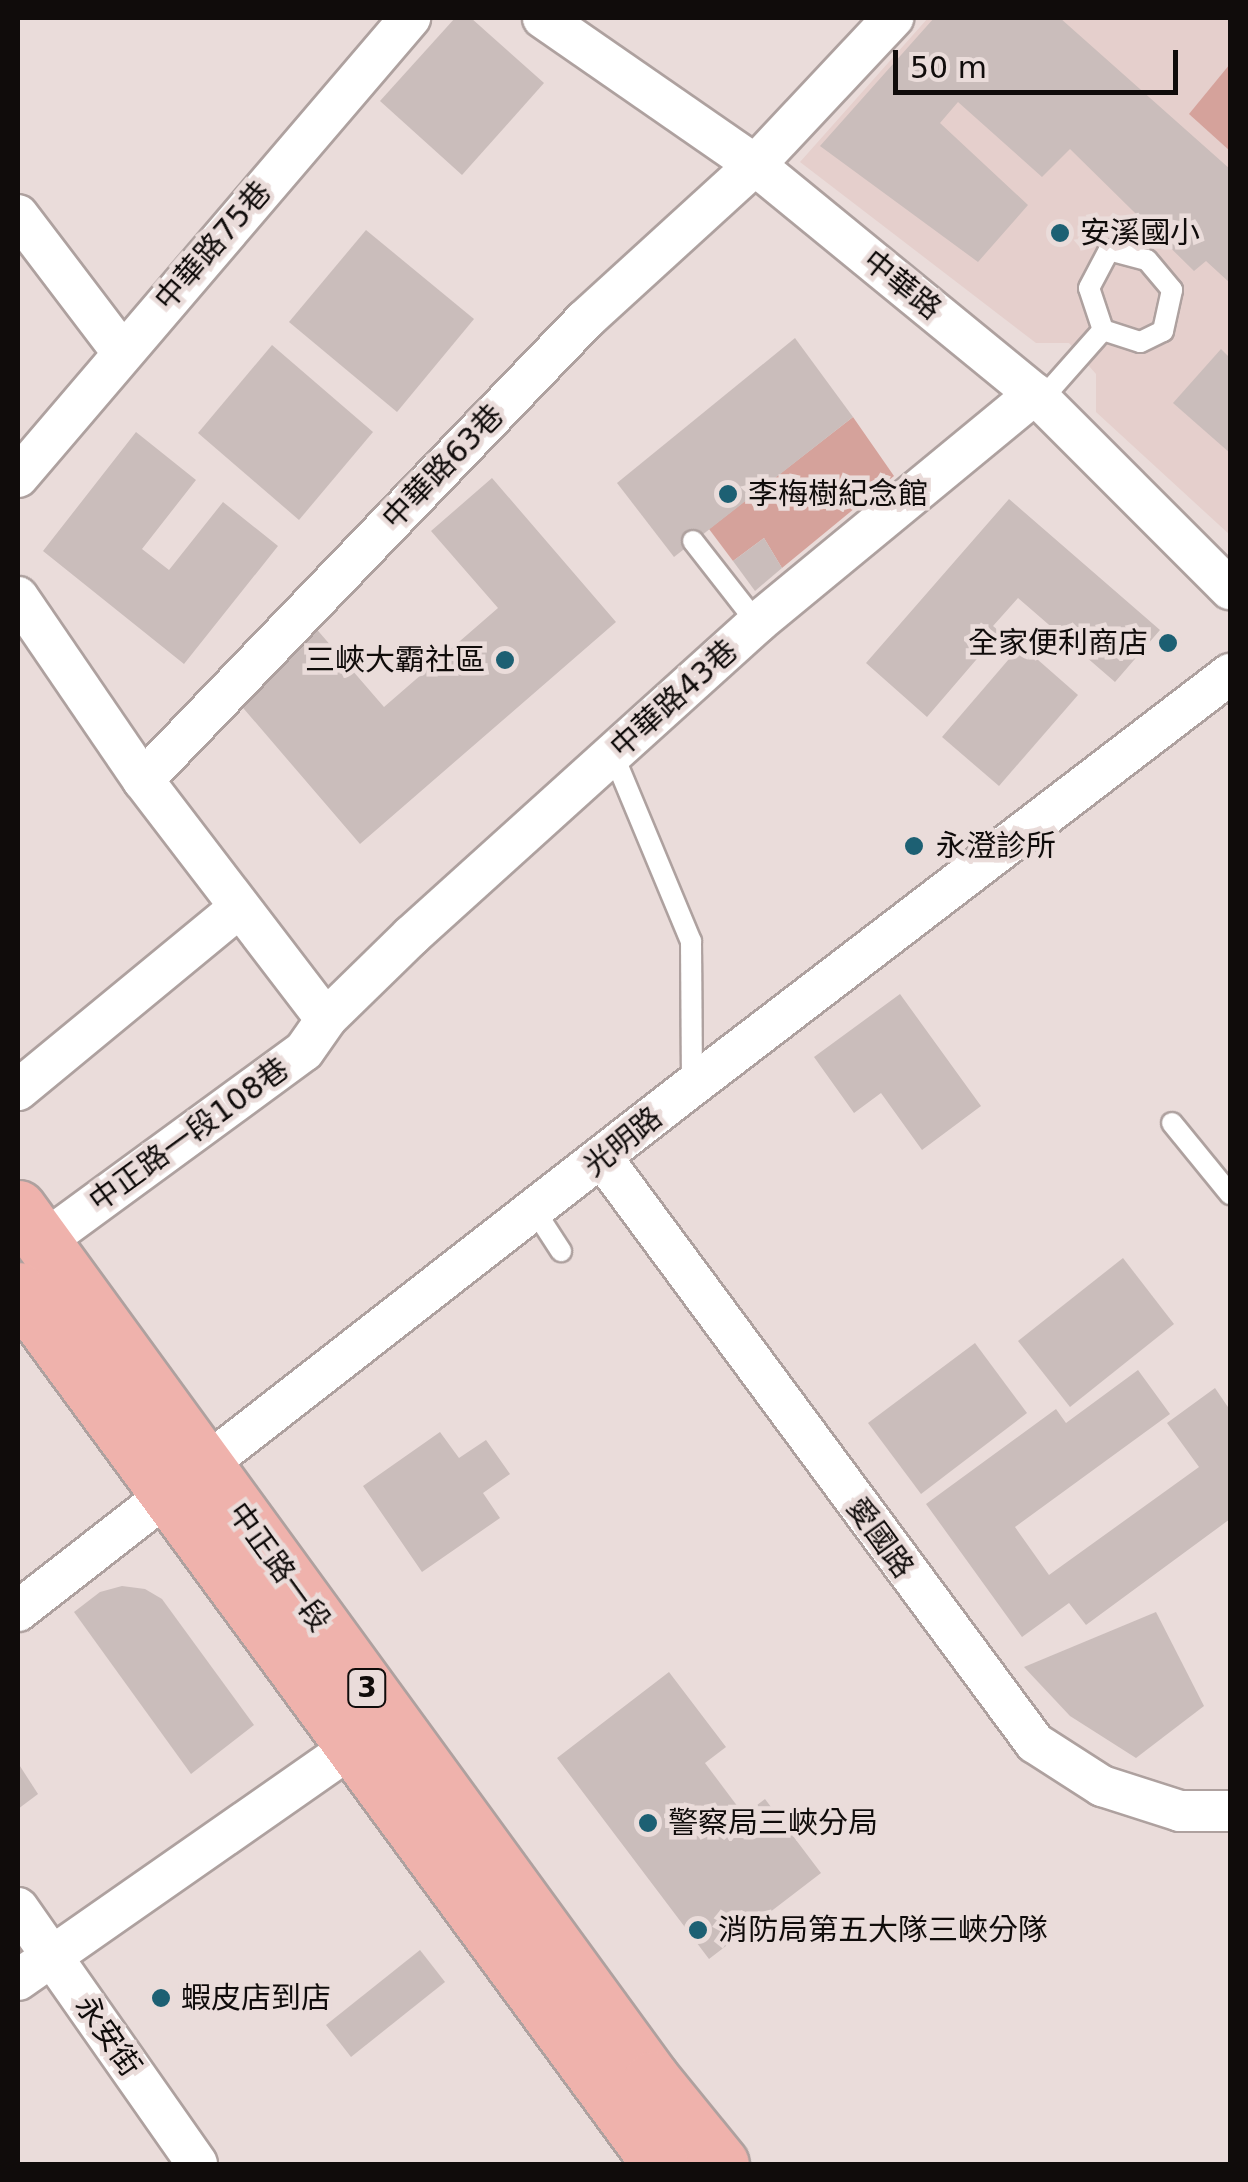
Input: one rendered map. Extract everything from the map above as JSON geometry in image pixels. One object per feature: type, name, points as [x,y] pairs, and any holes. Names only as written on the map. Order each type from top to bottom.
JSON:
[{"type":"main road","name":"中正路一段","points":[[30,1225],[350,1748],[449,1841],[721,2164]]},
{"type":"main road","name":"中正路一段","points":[[18,1290],[188,1482],[449,1841],[660,2164]]},
{"type":"street","name":"中華路75巷","points":[[18,477],[410,18]]},
{"type":"street","name":"中華路","points":[[543,18],[755,165],[1038,397],[1230,589]]},
{"type":"street","name":"中華路63巷","points":[[143,780],[585,320],[755,165],[892,18]]},
{"type":"street","points":[[18,215],[122,352]]},
{"type":"street","name":"中華路43巷","points":[[326,1018],[756,623],[1038,397]]},
{"type":"street","points":[[18,597],[143,780],[326,1018]]},
{"type":"street","name":"光明路","points":[[18,1612],[692,1086],[1230,674]]},
{"type":"street","points":[[18,1090],[239,908]]},
{"type":"street","name":"中正路一段108巷","points":[[30,1225],[304,1051],[326,1018]]},
{"type":"street","name":"愛國路","points":[[603,1159],[1035,1743],[1102,1786],[1180,1811],[1230,1811]]},
{"type":"street","points":[[18,1980],[350,1748]]},
{"type":"street","name":"永安街","points":[[18,1908],[198,2164]]},
{"type":"lane","points":[[1109,250],[1148,260],[1172,290],[1163,331],[1140,342],[1103,330],[1089,288],[1109,250]]},
{"type":"lane","points":[[1038,397],[1103,330]]},
{"type":"lane","points":[[693,542],[756,623]]},
{"type":"lane","points":[[613,754],[691,942],[692,1086]]},
{"type":"lane","points":[[1172,1124],[1230,1194]]},
{"type":"lane","points":[[536,1211],[561,1250]]},
{"type":"shaded area","name":"安溪國小","points":[[928,18],[1230,18],[1230,535],[1096,412],[1096,374],[1069,343],[1036,343],[800,162]]},
{"type":"shaded area","points":[[1230,64],[1230,151],[1189,114]]},
{"type":"shaded area","points":[[853,417],[894,476],[782,568],[764,538],[733,561],[709,529]]},
{"type":"building","points":[[455,18],[471,18],[544,83],[462,175],[380,101]]},
{"type":"building","points":[[934,18],[1060,18],[1230,169],[1230,283],[1206,261],[1194,271],[1070,149],[1042,177],[958,102],[940,123],[1028,205],[978,262],[820,146]]},
{"type":"building","points":[[366,230],[474,319],[397,412],[289,322]]},
{"type":"building","points":[[795,338],[853,417],[674,557],[617,483]]},
{"type":"building","points":[[272,345],[373,432],[299,520],[198,433]]},
{"type":"building","points":[[1221,349],[1230,358],[1230,453],[1173,403]]},
{"type":"building","points":[[136,432],[196,480],[142,549],[169,570],[223,502],[278,546],[184,664],[43,551]]},
{"type":"building","name":"三峽大霸社區","points":[[492,478],[616,622],[360,844],[232,695],[313,625],[384,707],[498,608],[431,531]]},
{"type":"building","points":[[1009,499],[1160,630],[1115,682],[1018,598],[993,626],[1000,632],[927,717],[866,663]]},
{"type":"building","points":[[764,538],[782,568],[755,591],[733,561]]},
{"type":"building","points":[[1021,645],[1078,695],[999,786],[942,737]]},
{"type":"building","points":[[900,994],[981,1106],[922,1150],[881,1093],[854,1113],[814,1057]]},
{"type":"building","points":[[1123,1258],[1174,1324],[1070,1407],[1018,1341]]},
{"type":"building","points":[[975,1343],[1027,1413],[921,1494],[868,1423]]},
{"type":"building","points":[[1138,1370],[1170,1414],[1015,1527],[1049,1575],[1199,1467],[1167,1423],[1215,1388],[1230,1410],[1230,1519],[1086,1625],[1069,1603],[1022,1637],[926,1504],[1056,1409],[1066,1423]]},
{"type":"building","points":[[440,1432],[459,1458],[486,1440],[510,1474],[483,1493],[500,1518],[422,1572],[363,1486]]},
{"type":"building","points":[[122,1586],[145,1589],[162,1599],[254,1725],[191,1774],[74,1612],[100,1592]]},
{"type":"building","points":[[1156,1612],[1204,1706],[1136,1758],[1070,1716],[1024,1667]]},
{"type":"building","points":[[669,1672],[726,1747],[705,1763],[744,1815],[765,1799],[821,1873],[709,1959],[557,1758]]},
{"type":"building","points":[[18,1763],[38,1794],[18,1809]]},
{"type":"building","points":[[420,1950],[445,1982],[351,2057],[326,2025]]},
{"type":"place","name":"安溪國小","points":[[1060,233]]},
{"type":"place","name":"李梅樹紀念館","points":[[728,494]]},
{"type":"place","name":"全家便利商店","points":[[1168,643]]},
{"type":"place","name":"三峽大霸社區","points":[[505,660]]},
{"type":"place","name":"永澄診所","points":[[914,846]]},
{"type":"place","name":"警察局三峽分局","points":[[648,1823]]},
{"type":"place","name":"消防局第五大隊三峽分隊","points":[[698,1930]]},
{"type":"place","name":"蝦皮店到店","points":[[161,1998]]}]
